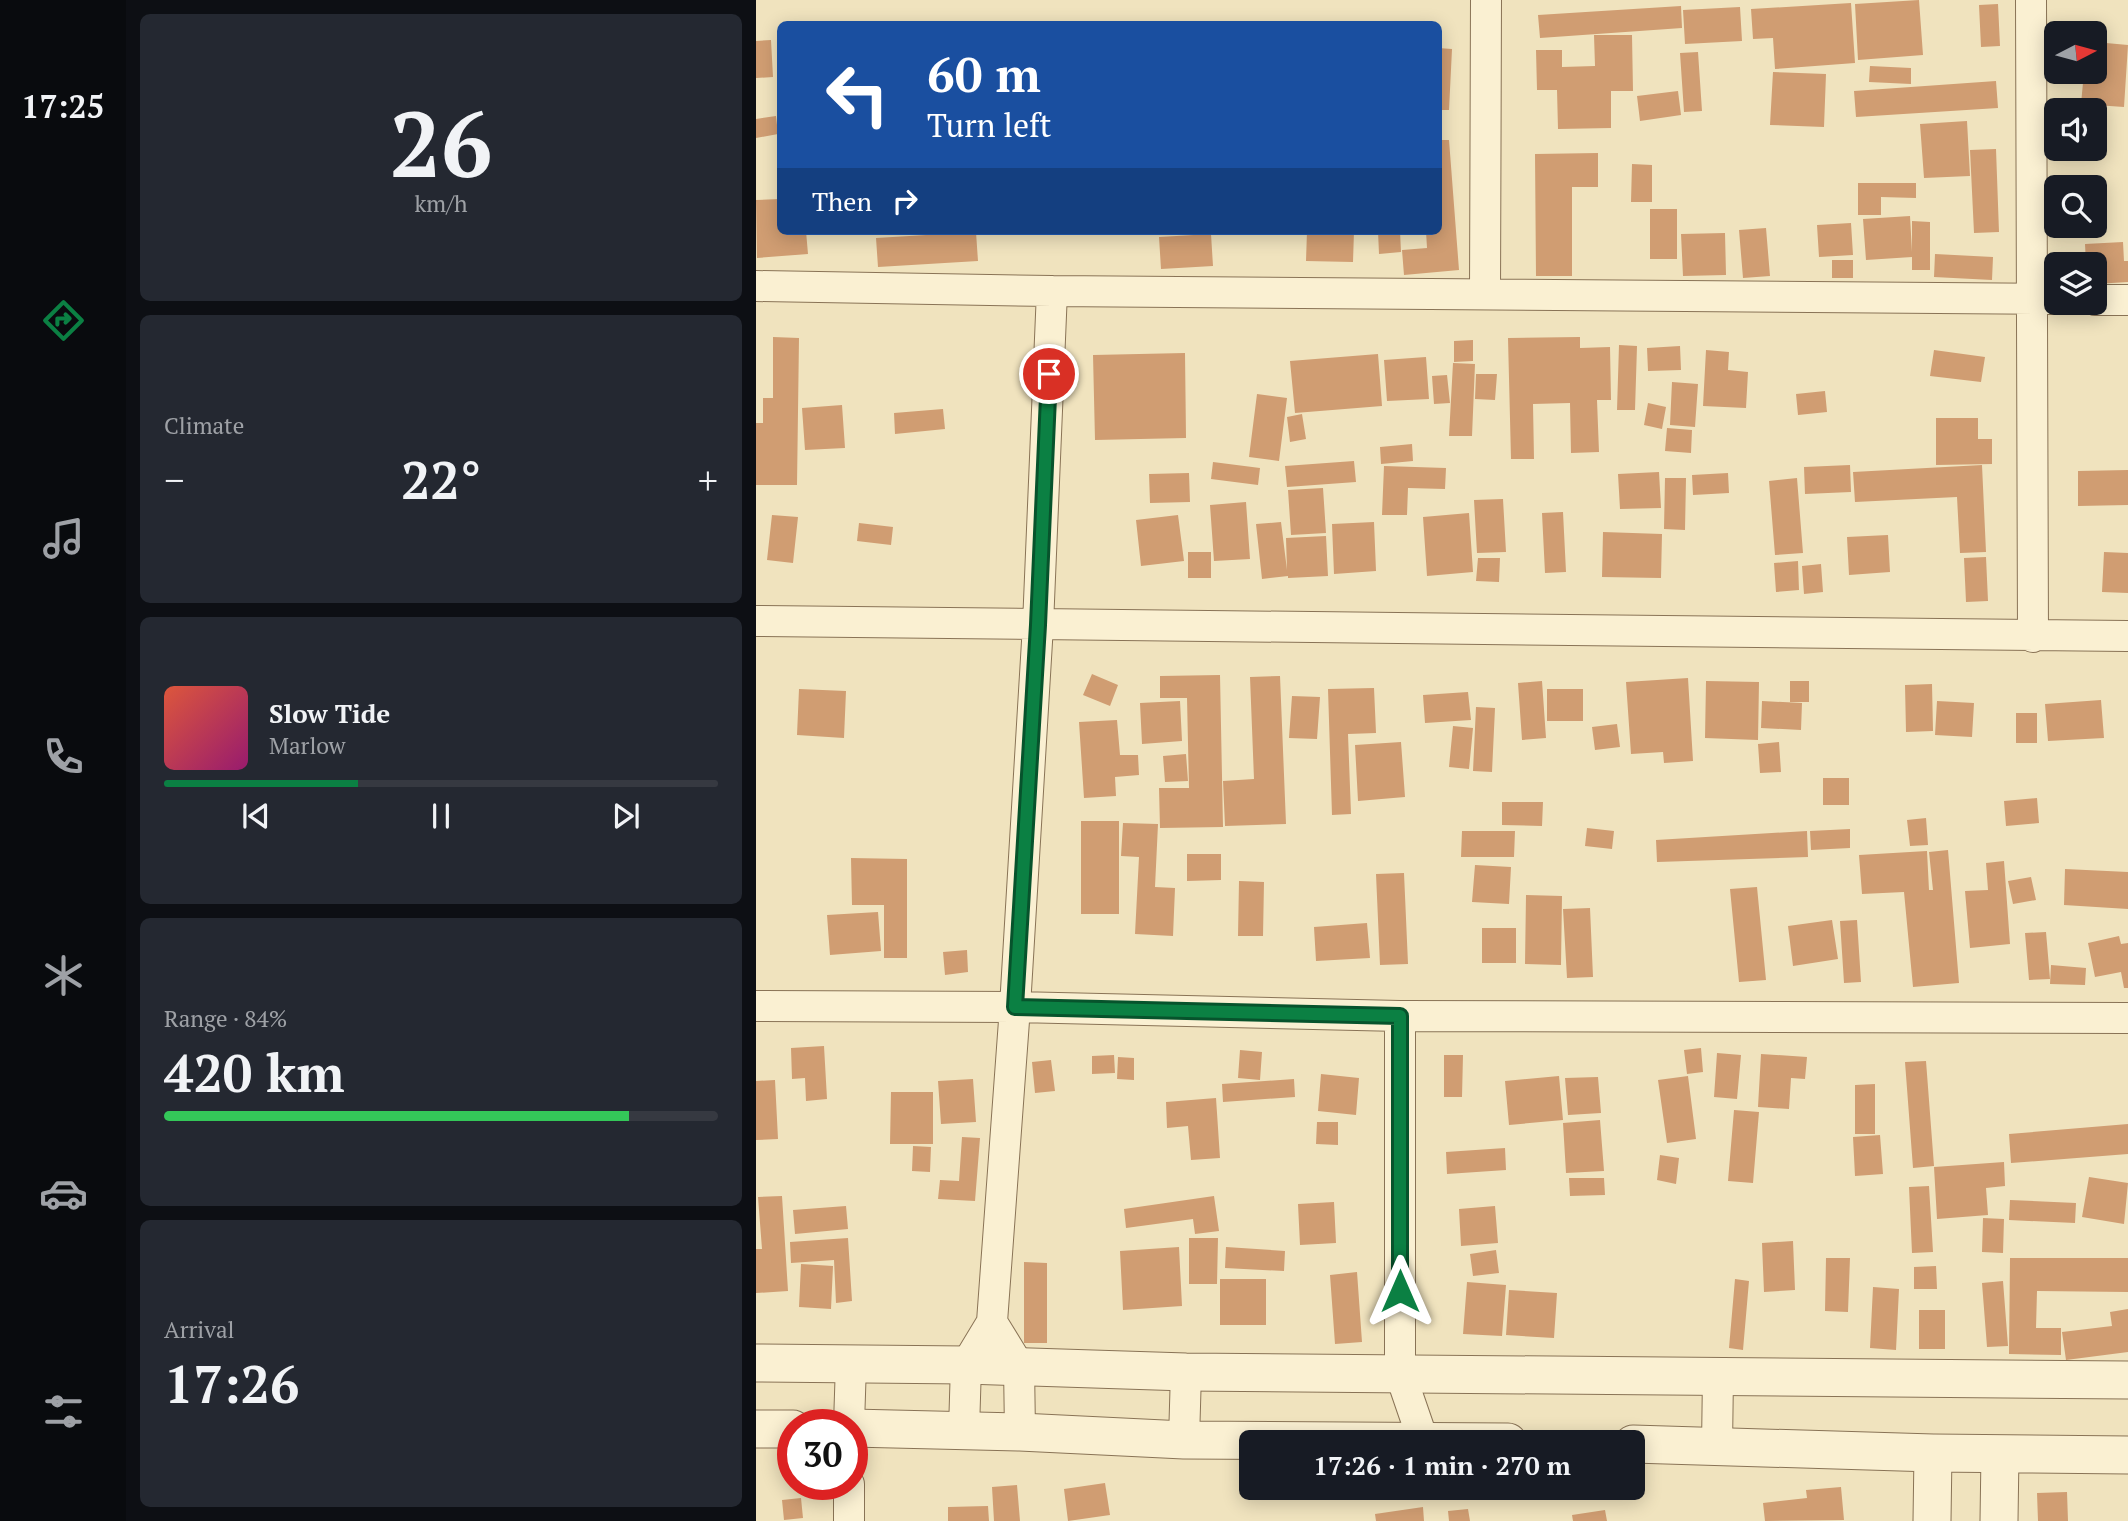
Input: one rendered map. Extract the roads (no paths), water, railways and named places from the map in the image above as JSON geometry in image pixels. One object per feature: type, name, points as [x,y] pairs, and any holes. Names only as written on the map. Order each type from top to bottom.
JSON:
[{"type":"street","points":[[1485,294],[1486,0]]},
{"type":"street","points":[[2031,0],[2043,299],[2033,637]]},
{"type":"street","points":[[756,286],[2043,299]]},
{"type":"street","points":[[964,1430],[966,1365],[992,1322],[1015,1007],[1038,625],[1052,291]]},
{"type":"street","points":[[2107,300],[2128,300]]},
{"type":"street","points":[[756,621],[2128,636]]},
{"type":"street","points":[[756,1006],[1015,1007],[1400,1016],[2128,1018]]},
{"type":"street","points":[[1400,1016],[1401,1373],[1420,1430]]},
{"type":"street","points":[[992,1322],[1019,1366],[1020,1432]]},
{"type":"street","points":[[756,1363],[1019,1366],[1186,1372],[2128,1380]]},
{"type":"street","points":[[851,1364],[851,1409]]},
{"type":"street","points":[[1184,1440],[1186,1372]]},
{"type":"street","points":[[1717,1446],[1718,1375]]},
{"type":"street","points":[[868,1427],[1239,1440]]},
{"type":"street","points":[[756,1429],[777,1429]]},
{"type":"street","points":[[1645,1444],[1933,1453],[2128,1455]]},
{"type":"street","points":[[1932,1521],[1933,1453]]},
{"type":"street","points":[[1999,1521],[2000,1454]]},
{"type":"street","points":[[849,1500],[849,1521]]}]
